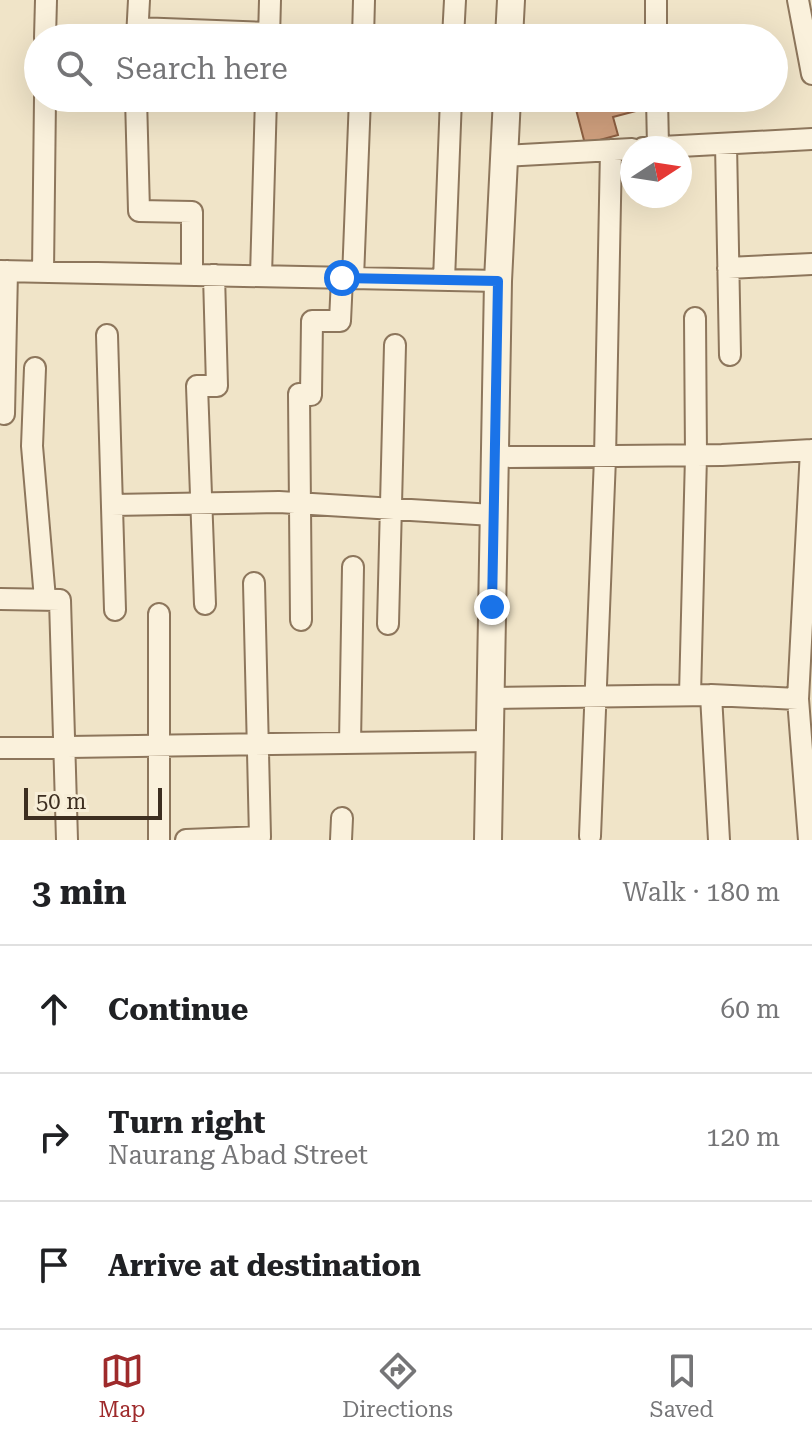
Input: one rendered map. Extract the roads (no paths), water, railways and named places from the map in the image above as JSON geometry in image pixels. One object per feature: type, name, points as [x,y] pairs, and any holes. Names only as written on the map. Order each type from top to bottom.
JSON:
[{"type":"street","points":[[45,24],[46,0]]},
{"type":"street","points":[[138,24],[139,0]]},
{"type":"street","points":[[269,24],[270,0]]},
{"type":"street","points":[[363,24],[364,0]]},
{"type":"street","points":[[454,24],[455,0]]},
{"type":"street","points":[[510,24],[511,0]]},
{"type":"street","points":[[656,0],[656,24]]},
{"type":"street","points":[[798,0],[812,74]]},
{"type":"street","points":[[43,272],[45,112]]},
{"type":"street","points":[[136,112],[139,211],[192,212],[192,275]]},
{"type":"street","points":[[261,276],[266,112]]},
{"type":"street","points":[[301,620],[299,394],[311,395],[312,321],[340,321],[348,278],[359,112]]},
{"type":"street","points":[[444,280],[450,112]]},
{"type":"street","points":[[488,840],[498,281],[506,112]]},
{"type":"street","points":[[657,112],[658,136]]},
{"type":"street","points":[[692,146],[812,139]]},
{"type":"street","points":[[726,144],[730,355]]},
{"type":"street","points":[[590,836],[605,458],[611,150]]},
{"type":"street","points":[[504,156],[620,150]]},
{"type":"street","points":[[728,268],[812,264]]},
{"type":"street","points":[[4,414],[4,271],[498,281]]},
{"type":"street","points":[[205,604],[197,386],[217,386],[214,275]]},
{"type":"street","points":[[690,695],[696,456],[695,318]]},
{"type":"street","points":[[107,335],[115,610]]},
{"type":"street","points":[[388,624],[395,345]]},
{"type":"street","points":[[35,368],[32,446],[45,599]]},
{"type":"street","points":[[494,457],[696,456],[812,450],[798,699],[809,840]]},
{"type":"street","points":[[112,505],[299,503],[493,515]]},
{"type":"street","points":[[350,743],[353,567]]},
{"type":"street","points":[[186,840],[260,837],[254,583]]},
{"type":"street","points":[[0,599],[60,600],[61,747],[67,840]]},
{"type":"street","points":[[159,614],[159,840]]},
{"type":"street","points":[[490,698],[711,695],[798,699]]},
{"type":"street","points":[[711,695],[719,840]]},
{"type":"street","points":[[0,748],[489,741]]},
{"type":"street","points":[[341,840],[342,818]]}]
